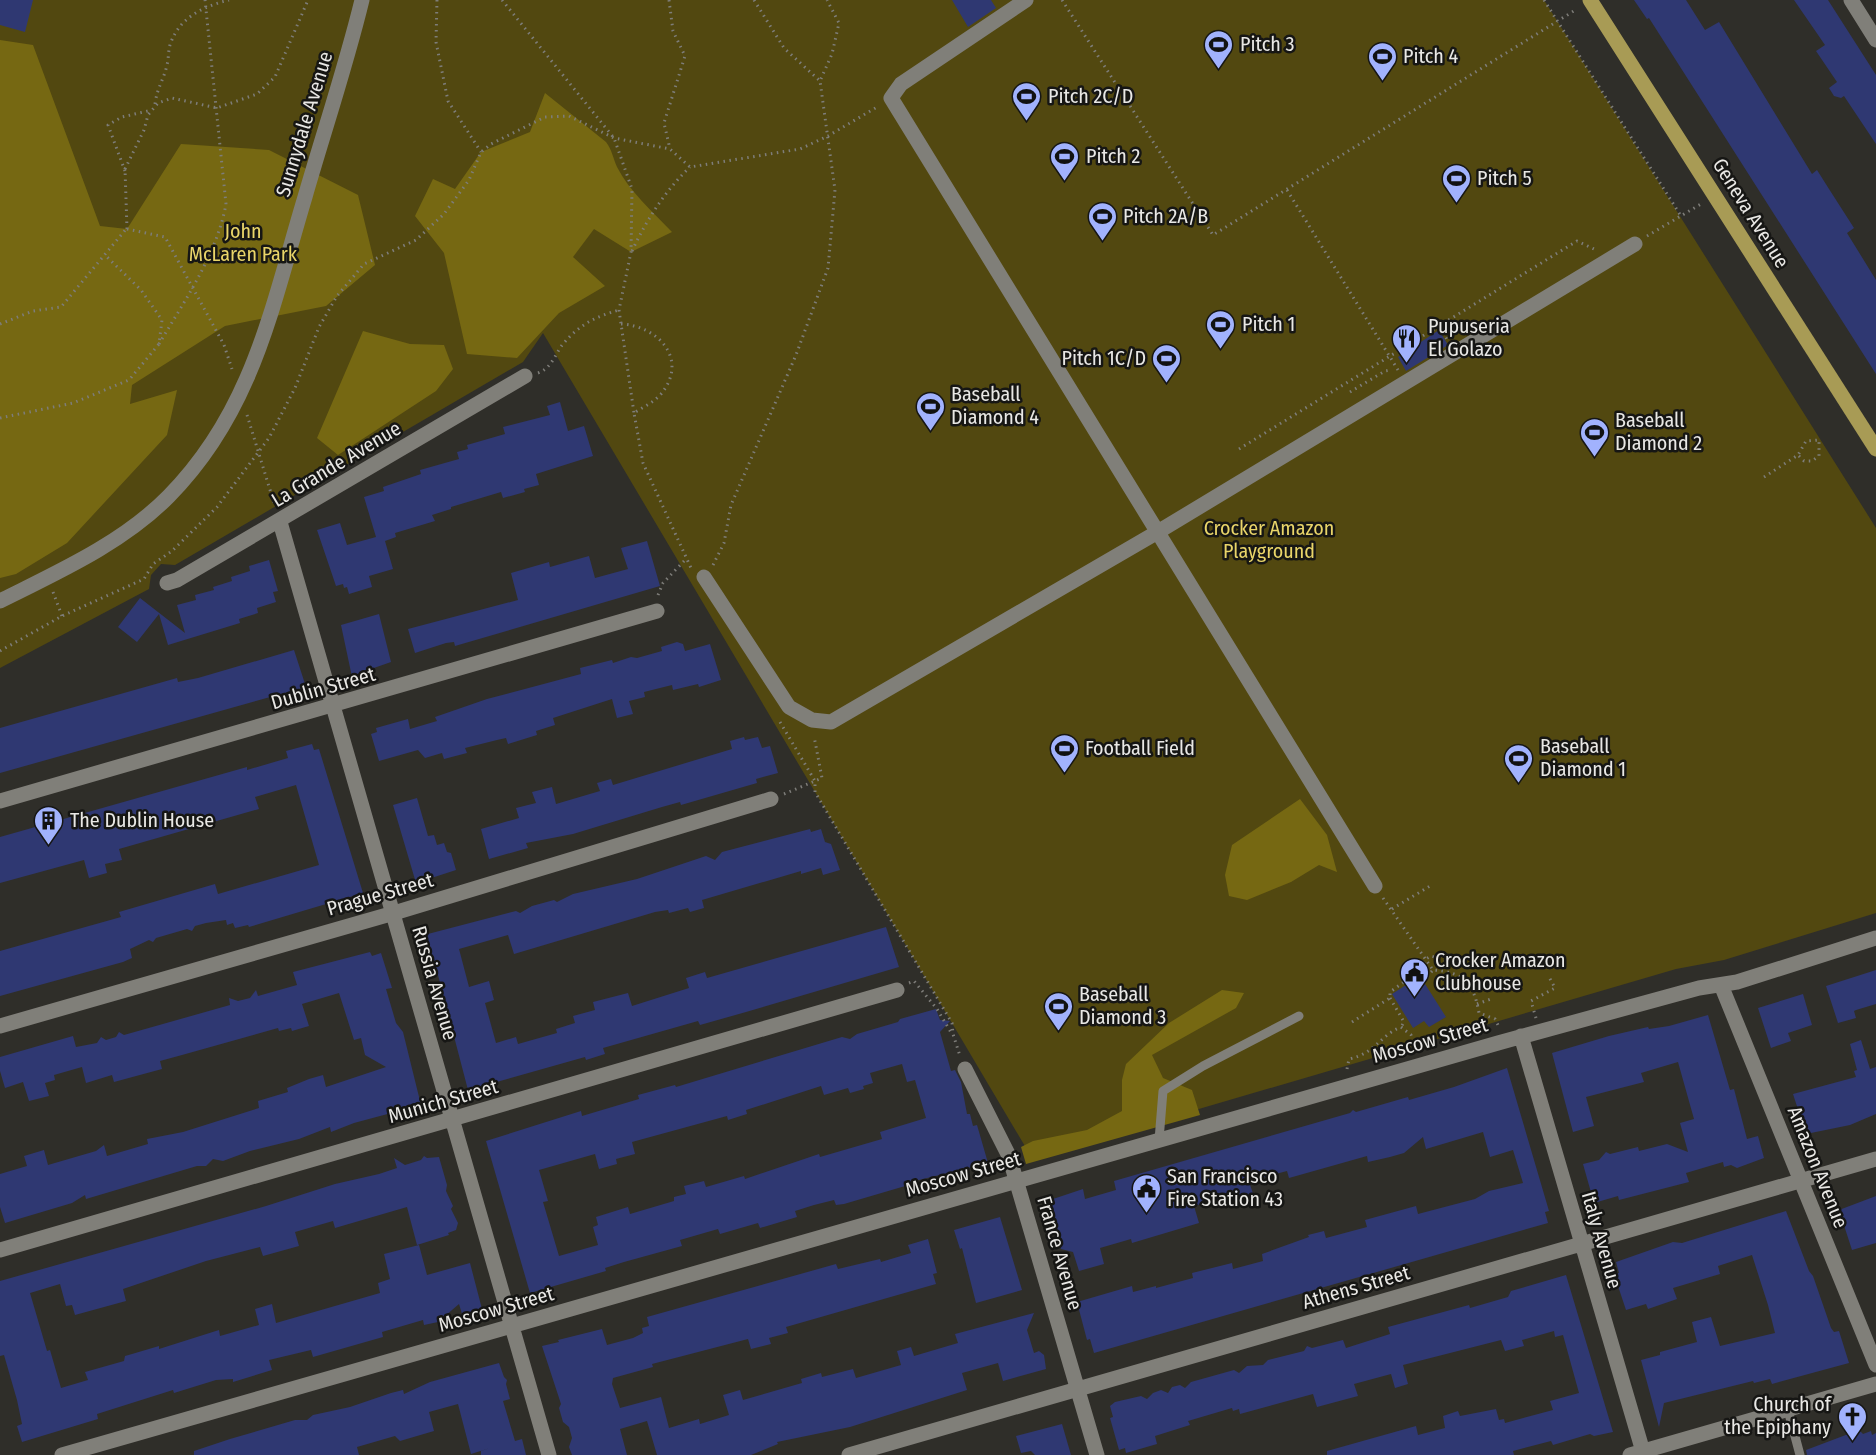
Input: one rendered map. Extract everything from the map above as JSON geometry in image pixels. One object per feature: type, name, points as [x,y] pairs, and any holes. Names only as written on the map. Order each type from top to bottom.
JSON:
[{"type":"main road","name":"Geneva Avenue","points":[[1590,0],[1876,449]]},
{"type":"street","name":"Sunnydale Avenue","points":[[0,601],[120,535],[167,498],[205,456],[241,394],[260,346],[362,0]]},
{"type":"street","points":[[1026,0],[901,84],[891,98],[1156,533],[1375,886]]},
{"type":"street","points":[[1851,0],[1876,40]]},
{"type":"street","points":[[704,577],[789,707],[812,720],[831,722],[1156,533],[1635,244]]},
{"type":"street","name":"La Grande Avenue","points":[[167,583],[177,580],[280,522],[525,376]]},
{"type":"street","name":"Russia Avenue","points":[[280,522],[549,1455]]},
{"type":"street","name":"Dublin Street","points":[[0,801],[335,707],[657,611]]},
{"type":"street","name":"Prague Street","points":[[0,1026],[771,799]]},
{"type":"street","name":"Moscow Street","points":[[62,1455],[1521,1036],[1699,988],[1721,985],[1876,938]]},
{"type":"street","name":"Amazon Avenue","points":[[1721,985],[1876,1365]]},
{"type":"street","name":"Munich Street","points":[[0,1250],[897,990]]},
{"type":"street","name":"Italy Avenue","points":[[1521,1036],[1639,1454]]},
{"type":"street","name":"France Avenue","points":[[965,1069],[1010,1156],[1097,1455]]},
{"type":"street","name":"Athens Street","points":[[849,1455],[1876,1159]]},
{"type":"street","points":[[1639,1454],[1876,1384]]},
{"type":"lane","points":[[1159,1140],[1163,1091],[1203,1066],[1299,1016]]},
{"type":"lane","points":[[1788,1410],[1800,1455]]},
{"type":"path","points":[[0,418],[73,403],[129,380],[159,344],[193,287],[222,227],[226,204],[205,0]]},
{"type":"path","points":[[125,170],[154,108],[157,87],[167,67],[171,42],[183,22],[205,5],[229,0]]},
{"type":"path","points":[[0,324],[33,311],[61,307],[127,229],[125,170],[108,125],[122,117],[154,108],[172,98],[217,108],[257,94],[275,77],[308,0]]},
{"type":"path","points":[[436,0],[436,42],[448,101],[481,152]]},
{"type":"path","points":[[502,0],[614,138],[632,189],[631,252],[619,310],[634,412],[643,463],[687,558],[663,583],[657,596],[657,611]]},
{"type":"path","points":[[669,0],[673,31],[685,56],[664,123],[670,149]]},
{"type":"path","points":[[754,0],[784,48],[820,81]]},
{"type":"path","points":[[704,577],[721,552],[731,505],[796,355],[828,268],[835,190],[820,81],[832,54],[839,23],[827,0]]},
{"type":"path","points":[[830,6],[832,0]]},
{"type":"path","points":[[1062,0],[1213,236],[1590,0]]},
{"type":"path","points":[[1544,0],[1681,216]]},
{"type":"path","points":[[631,252],[645,222],[673,183],[690,167],[800,149],[828,136],[891,98]]},
{"type":"path","points":[[0,651],[62,616],[144,579],[153,564],[172,551],[217,507],[259,452],[295,388],[319,327],[337,296],[364,264],[416,240],[444,214],[469,180],[481,152],[545,117],[569,116],[614,138],[670,149],[690,167]]},
{"type":"path","points":[[1287,190],[1406,382]]},
{"type":"path","points":[[1650,235],[1688,212]]},
{"type":"path","points":[[127,229],[165,237],[224,345],[280,522]]},
{"type":"path","points":[[1239,449],[1577,241],[1594,249],[1604,263]]},
{"type":"path","points":[[105,255],[141,290],[162,320],[159,344]]},
{"type":"path","points":[[525,376],[543,372],[563,345],[592,318],[619,310]]},
{"type":"path","points":[[621,324],[641,327],[653,333],[666,347],[671,361],[670,375],[662,392],[649,405],[634,412]]},
{"type":"path","points":[[1350,392],[1385,371],[1391,371]]},
{"type":"path","points":[[1764,477],[1798,455],[1806,441],[1820,440],[1819,456],[1812,461],[1804,461],[1798,455]]},
{"type":"path","points":[[47,577],[62,616]]},
{"type":"path","points":[[771,799],[822,778],[815,742]]},
{"type":"path","points":[[815,781],[815,792],[952,1023],[952,1034]]},
{"type":"path","points":[[1375,886],[1433,970]]},
{"type":"path","points":[[1392,909],[1430,886]]},
{"type":"path","points":[[1346,1064],[1349,1059],[1373,1050],[1392,1030],[1401,1027],[1404,1022],[1390,998],[1390,992],[1419,971],[1426,959],[1439,956],[1455,963],[1464,960]]},
{"type":"path","points":[[1423,981],[1433,970]]},
{"type":"path","points":[[1433,970],[1448,971],[1466,982],[1475,991],[1479,1013],[1495,1019],[1504,1041]]},
{"type":"path","points":[[1540,1031],[1531,1001],[1555,988],[1549,977]]},
{"type":"path","points":[[897,990],[914,981],[938,1009],[952,1034],[965,1069]]},
{"type":"path","points":[[1352,1022],[1390,998]]},
{"type":"path","points":[[1477,1004],[1491,999]]},
{"type":"path","points":[[1401,1027],[1411,1035],[1421,1065]]},
{"type":"green space","name":"Crocker Amazon Playground","points":[[0,0],[1544,0],[1876,528],[1876,913],[1724,960],[1676,969],[1032,1158],[543,333],[523,362],[175,565],[161,564],[151,575],[149,589],[0,668]]},
{"type":"green space","name":"John McLaren Park","points":[[0,40],[33,45],[100,226],[127,229],[181,144],[269,150],[358,195],[375,265],[326,306],[225,326],[132,385],[130,404],[177,390],[167,435],[67,543],[16,574],[0,578]]},
{"type":"green space","points":[[545,93],[606,142],[622,176],[672,232],[631,252],[594,229],[573,257],[605,286],[559,313],[517,358],[467,354],[444,253],[415,216],[433,179],[455,189],[481,152],[530,132]]},
{"type":"green space","points":[[363,331],[410,344],[444,345],[453,369],[436,391],[338,455],[317,438]]},
{"type":"green space","points":[[1300,799],[1327,835],[1337,872],[1319,865],[1291,882],[1247,900],[1229,896],[1225,875],[1232,845]]},
{"type":"green space","points":[[1222,990],[1244,993],[1236,1008],[1152,1055],[1163,1078],[1192,1090],[1200,1115],[1026,1164],[1021,1147],[1033,1141],[1087,1130],[1122,1111],[1122,1080],[1126,1064],[1169,1023]]},
{"type":"building","points":[[0,0],[33,0],[25,32],[0,25]]},
{"type":"building","points":[[952,0],[991,0],[996,8],[968,27]]},
{"type":"building","points":[[1634,0],[1686,0],[1705,30],[1719,22],[1812,174],[1817,170],[1854,228],[1847,233],[1876,280],[1876,374],[1649,18],[1647,19]]},
{"type":"building","points":[[1794,0],[1828,0],[1876,75],[1876,144],[1844,96],[1841,98],[1834,96],[1829,88],[1837,82],[1816,51],[1825,45]]},
{"type":"building","points":[[1439,330],[1448,345],[1406,371],[1398,357]]},
{"type":"building","points":[[560,402],[568,431],[584,426],[593,456],[536,474],[539,485],[524,489],[525,492],[503,498],[501,492],[451,507],[451,509],[432,515],[435,521],[395,533],[396,537],[385,541],[393,569],[369,576],[372,587],[349,594],[347,587],[344,588],[343,584],[336,586],[317,530],[340,523],[347,545],[376,537],[364,497],[384,491],[383,487],[421,474],[420,470],[459,459],[457,452],[468,449],[467,445],[505,434],[503,427],[550,415],[547,406]]},
{"type":"building","points":[[647,541],[660,586],[455,646],[454,642],[446,643],[415,653],[408,629],[518,600],[511,573],[549,562],[550,567],[589,556],[595,578],[628,569],[621,548]]},
{"type":"building","points":[[269,560],[278,591],[273,592],[276,602],[257,608],[258,613],[239,619],[240,623],[168,645],[159,614],[137,642],[118,627],[140,598],[185,633],[177,605],[196,600],[195,595],[214,590],[213,587],[232,581],[231,577],[250,571],[249,566]]},
{"type":"building","points":[[379,614],[391,662],[371,669],[372,672],[352,677],[341,625]]},
{"type":"building","points":[[677,642],[683,644],[685,651],[710,644],[721,680],[699,687],[698,684],[673,690],[672,685],[644,692],[645,697],[629,701],[633,714],[617,718],[612,699],[553,718],[555,725],[536,731],[537,735],[508,744],[506,738],[497,740],[465,748],[467,753],[444,759],[442,753],[425,758],[418,750],[379,761],[371,734],[377,732],[376,728],[408,719],[410,729],[437,721],[435,717],[487,699],[581,674],[580,668],[612,660],[613,663],[631,657],[637,658],[662,651],[661,647]]},
{"type":"building","points":[[294,650],[306,687],[0,773],[0,728],[177,678],[178,682],[198,678]]},
{"type":"building","points":[[744,737],[745,740],[758,737],[762,748],[770,746],[778,773],[756,779],[757,783],[681,805],[680,802],[573,834],[526,843],[528,848],[489,859],[481,829],[519,818],[516,808],[536,803],[532,792],[552,787],[556,804],[600,791],[597,783],[611,779],[613,785],[732,749],[730,741]]},
{"type":"building","points":[[312,744],[314,750],[319,749],[363,893],[249,927],[248,925],[235,928],[233,923],[227,925],[226,920],[195,926],[192,931],[187,929],[156,938],[153,942],[149,940],[130,949],[132,958],[123,962],[0,996],[0,951],[121,917],[119,912],[215,884],[218,894],[319,865],[296,785],[255,797],[259,809],[119,849],[122,860],[105,864],[107,873],[89,878],[84,860],[0,883],[0,837],[247,767],[247,770],[288,758],[286,751]]},
{"type":"building","points":[[417,798],[428,836],[434,835],[437,845],[444,843],[447,852],[451,853],[456,870],[416,883],[393,805]]},
{"type":"building","points":[[810,829],[811,832],[821,829],[825,842],[831,844],[840,870],[823,875],[821,868],[801,874],[801,871],[702,900],[704,908],[690,912],[688,908],[669,913],[668,910],[655,912],[514,954],[508,935],[459,949],[469,987],[489,981],[494,1000],[485,1003],[496,1043],[516,1037],[518,1044],[557,1033],[556,1029],[575,1023],[573,1016],[595,1010],[593,1002],[628,993],[632,1006],[689,988],[686,978],[705,972],[707,978],[886,927],[899,967],[700,1025],[698,1021],[603,1048],[605,1054],[586,1060],[585,1057],[468,1090],[433,956],[430,957],[424,935],[516,911],[520,913],[532,906],[554,900],[557,902],[573,894],[637,879],[706,856],[715,860],[722,852]]},
{"type":"building","points":[[370,952],[372,956],[381,953],[392,988],[386,989],[396,1023],[403,1032],[421,1105],[354,1123],[331,1132],[330,1127],[299,1139],[250,1151],[223,1161],[213,1159],[206,1166],[197,1166],[86,1199],[85,1195],[72,1203],[5,1223],[0,1207],[0,1174],[27,1166],[24,1156],[44,1150],[48,1165],[96,1151],[104,1145],[107,1156],[148,1144],[147,1139],[183,1132],[259,1108],[258,1101],[288,1092],[287,1088],[309,1079],[323,1075],[326,1087],[386,1067],[365,1055],[361,1038],[354,1040],[339,993],[302,1004],[309,1026],[292,1031],[291,1028],[279,1031],[278,1028],[160,1061],[162,1069],[114,1082],[112,1075],[86,1083],[82,1067],[54,1075],[55,1080],[45,1083],[49,1096],[29,1101],[23,1082],[5,1088],[0,1071],[0,1057],[73,1036],[76,1047],[97,1043],[101,1037],[106,1040],[116,1037],[119,1032],[124,1035],[230,1005],[229,998],[238,1001],[250,998],[256,990],[258,996],[297,985],[293,972]]},
{"type":"building","points":[[1876,970],[1876,1004],[1854,1011],[1856,1018],[1838,1023],[1826,986]]},
{"type":"building","name":"Crocker Amazon Clubhouse","points":[[1420,976],[1446,1017],[1429,1027],[1424,1021],[1413,1028],[1392,994]]},
{"type":"building","points":[[1803,994],[1812,1025],[1788,1033],[1791,1041],[1771,1048],[1758,1008]]},
{"type":"building","points":[[936,1009],[940,1020],[950,1021],[940,1032],[951,1071],[955,1070],[961,1082],[967,1114],[970,1114],[973,1126],[977,1125],[988,1163],[911,1182],[912,1184],[844,1204],[836,1205],[834,1200],[814,1205],[795,1211],[797,1217],[760,1228],[758,1223],[720,1234],[718,1229],[680,1240],[682,1246],[624,1262],[605,1268],[606,1271],[530,1293],[486,1141],[581,1111],[582,1116],[639,1099],[638,1095],[675,1085],[676,1087],[842,1037],[850,1039],[857,1034],[898,1022],[900,1019]],"holes":[[[902,1064],[907,1082],[915,1080],[926,1118],[880,1132],[882,1139],[820,1157],[819,1154],[745,1179],[744,1176],[706,1187],[704,1181],[684,1186],[686,1194],[674,1197],[674,1201],[630,1214],[628,1207],[596,1217],[598,1225],[593,1227],[598,1245],[559,1256],[543,1202],[548,1201],[539,1170],[595,1154],[599,1169],[617,1164],[616,1159],[635,1154],[632,1142],[727,1116],[728,1120],[747,1114],[746,1110],[821,1086],[824,1095],[848,1088],[850,1093],[864,1089],[863,1086],[873,1083],[870,1073]]]},
{"type":"building","points":[[1708,1015],[1730,1090],[1734,1089],[1747,1139],[1758,1136],[1764,1158],[1737,1168],[1731,1165],[1724,1167],[1723,1162],[1686,1173],[1689,1182],[1619,1200],[1618,1196],[1594,1203],[1583,1164],[1599,1160],[1606,1152],[1610,1154],[1638,1147],[1639,1151],[1667,1144],[1688,1152],[1680,1123],[1694,1119],[1678,1062],[1641,1073],[1644,1082],[1586,1097],[1594,1126],[1573,1132],[1552,1053],[1609,1036],[1648,1027],[1649,1029],[1669,1026]]},
{"type":"building","points":[[1861,1040],[1870,1069],[1876,1067],[1876,1114],[1850,1125],[1806,1134],[1793,1094],[1856,1077],[1854,1071],[1857,1070],[1850,1044]]},
{"type":"building","points":[[1507,1068],[1549,1211],[1545,1212],[1548,1223],[1094,1353],[1090,1339],[1087,1340],[1077,1302],[1132,1286],[1133,1292],[1156,1286],[1156,1288],[1193,1278],[1192,1273],[1232,1263],[1233,1269],[1263,1261],[1262,1254],[1309,1237],[1308,1235],[1324,1231],[1326,1238],[1367,1227],[1365,1220],[1416,1206],[1418,1214],[1475,1199],[1489,1191],[1523,1183],[1513,1150],[1490,1157],[1483,1132],[1426,1149],[1423,1137],[1404,1153],[1390,1157],[1368,1162],[1367,1156],[1289,1178],[1287,1171],[1268,1176],[1249,1182],[1255,1199],[1224,1204],[1223,1198],[1194,1206],[1199,1223],[1132,1243],[1131,1239],[1100,1248],[1104,1264],[1079,1271],[1073,1252],[1061,1249],[1047,1201],[1083,1189],[1085,1199],[1116,1190],[1114,1181],[1350,1113],[1353,1110],[1356,1112],[1408,1097],[1409,1100]]},
{"type":"building","points":[[424,1156],[439,1157],[447,1185],[446,1191],[453,1206],[451,1209],[458,1223],[456,1230],[448,1233],[449,1235],[417,1245],[407,1207],[335,1228],[333,1221],[295,1232],[299,1246],[263,1256],[260,1247],[206,1261],[123,1289],[126,1301],[75,1315],[72,1305],[66,1306],[60,1284],[30,1293],[47,1351],[50,1350],[61,1388],[88,1380],[85,1372],[124,1361],[125,1356],[159,1346],[159,1349],[219,1330],[220,1336],[259,1325],[255,1309],[272,1304],[276,1323],[380,1293],[378,1283],[390,1279],[384,1254],[419,1245],[427,1275],[470,1263],[482,1309],[462,1314],[459,1304],[438,1322],[424,1325],[423,1320],[382,1332],[383,1337],[313,1357],[311,1350],[269,1360],[272,1370],[233,1382],[233,1379],[216,1380],[174,1393],[173,1390],[97,1414],[98,1419],[22,1442],[17,1426],[22,1424],[17,1400],[4,1355],[0,1356],[0,1281],[266,1206],[335,1184],[379,1174],[397,1168],[394,1158],[405,1165],[421,1160]]},
{"type":"building","points":[[1876,1196],[1876,1243],[1852,1250],[1839,1210]]},
{"type":"building","points":[[1786,1211],[1813,1276],[1831,1328],[1834,1332],[1839,1331],[1849,1363],[1772,1384],[1770,1379],[1754,1383],[1753,1381],[1664,1403],[1659,1427],[1641,1360],[1660,1355],[1660,1352],[1697,1342],[1692,1322],[1711,1317],[1720,1346],[1775,1333],[1768,1305],[1752,1255],[1718,1266],[1720,1274],[1673,1288],[1677,1299],[1648,1309],[1646,1304],[1626,1310],[1614,1274],[1619,1273],[1616,1262],[1673,1242],[1682,1243]]},
{"type":"building","points":[[1000,1217],[1022,1290],[976,1303],[962,1248],[960,1249],[954,1230]]},
{"type":"building","points":[[928,1239],[937,1273],[933,1274],[936,1284],[786,1327],[788,1333],[769,1338],[771,1344],[751,1349],[748,1339],[652,1364],[653,1367],[613,1378],[612,1384],[620,1408],[661,1397],[669,1428],[699,1419],[700,1424],[729,1415],[723,1395],[740,1390],[743,1400],[802,1383],[801,1379],[821,1373],[822,1377],[853,1369],[856,1378],[901,1365],[897,1351],[911,1347],[914,1356],[958,1343],[955,1334],[1034,1313],[1027,1330],[1034,1353],[1039,1351],[1044,1355],[1046,1369],[1003,1381],[998,1363],[962,1373],[967,1390],[850,1427],[777,1442],[778,1444],[751,1455],[657,1455],[647,1421],[620,1429],[627,1455],[572,1455],[569,1447],[572,1438],[569,1427],[563,1422],[559,1408],[561,1404],[542,1346],[602,1329],[607,1345],[633,1338],[643,1333],[642,1328],[649,1326],[647,1317],[836,1264],[838,1269],[880,1259],[881,1262],[911,1253],[908,1245]]},
{"type":"building","points":[[1566,1275],[1613,1432],[1594,1436],[1590,1434],[1553,1445],[1551,1441],[1513,1451],[1514,1455],[1327,1455],[1327,1451],[1416,1426],[1418,1435],[1445,1428],[1443,1416],[1458,1411],[1460,1416],[1496,1409],[1499,1420],[1504,1419],[1505,1423],[1553,1410],[1550,1401],[1579,1393],[1563,1335],[1555,1337],[1554,1331],[1522,1340],[1524,1346],[1505,1351],[1501,1340],[1403,1365],[1408,1384],[1395,1388],[1391,1374],[1354,1384],[1358,1396],[1317,1407],[1313,1394],[1240,1414],[1239,1409],[1233,1411],[1232,1408],[1188,1421],[1190,1425],[1155,1436],[1157,1444],[1126,1453],[1125,1448],[1119,1450],[1110,1418],[1113,1417],[1110,1406],[1115,1402],[1141,1396],[1147,1399],[1153,1393],[1161,1390],[1168,1393],[1172,1387],[1180,1385],[1185,1388],[1191,1382],[1234,1370],[1239,1373],[1247,1366],[1263,1365],[1268,1360],[1304,1351],[1307,1346],[1312,1348],[1343,1340],[1346,1348],[1390,1334],[1388,1327],[1508,1297],[1511,1291]]},
{"type":"building","points":[[499,1363],[507,1380],[510,1399],[503,1401],[515,1441],[522,1439],[526,1455],[481,1455],[481,1451],[490,1448],[471,1454],[458,1404],[429,1412],[434,1431],[400,1441],[395,1436],[357,1447],[359,1455],[194,1455],[194,1451],[230,1439],[295,1420],[307,1420],[313,1415],[350,1407],[391,1393],[403,1390],[404,1394],[430,1382]]},
{"type":"building","points":[[1062,1424],[1071,1455],[1035,1455],[1031,1451],[1021,1453],[1016,1436]]},
{"type":"building","name":"Church of the Epiphany","points":[[1859,1430],[1863,1434],[1871,1431],[1872,1435],[1876,1433],[1876,1455],[1807,1455],[1806,1450]]},
{"type":"place","name":"Pitch 3","points":[[1219,70]]},
{"type":"place","name":"Pitch 4","points":[[1382,82]]},
{"type":"place","name":"Pitch 2C/D","points":[[1027,122]]},
{"type":"place","name":"Pitch 2","points":[[1065,182]]},
{"type":"place","name":"Pitch 5","points":[[1456,204]]},
{"type":"place","name":"Pitch 2A/B","points":[[1102,242]]},
{"type":"place","name":"Pitch 1","points":[[1221,350]]},
{"type":"place","name":"Pupuseria El Golazo","points":[[1407,364]]},
{"type":"place","name":"Pitch 1C/D","points":[[1167,384]]},
{"type":"place","name":"Baseball Diamond 4","points":[[930,432]]},
{"type":"place","name":"Baseball Diamond 2","points":[[1594,458]]},
{"type":"place","name":"Football Field","points":[[1064,774]]},
{"type":"place","name":"Baseball Diamond 1","points":[[1519,784]]},
{"type":"place","name":"The Dublin House","points":[[49,846]]},
{"type":"place","name":"Crocker Amazon Clubhouse","points":[[1414,998]]},
{"type":"place","name":"Baseball Diamond 3","points":[[1058,1032]]},
{"type":"place","name":"San Francisco Fire Station 43","points":[[1146,1214]]},
{"type":"place","name":"Church of the Epiphany","points":[[1852,1442]]}]
